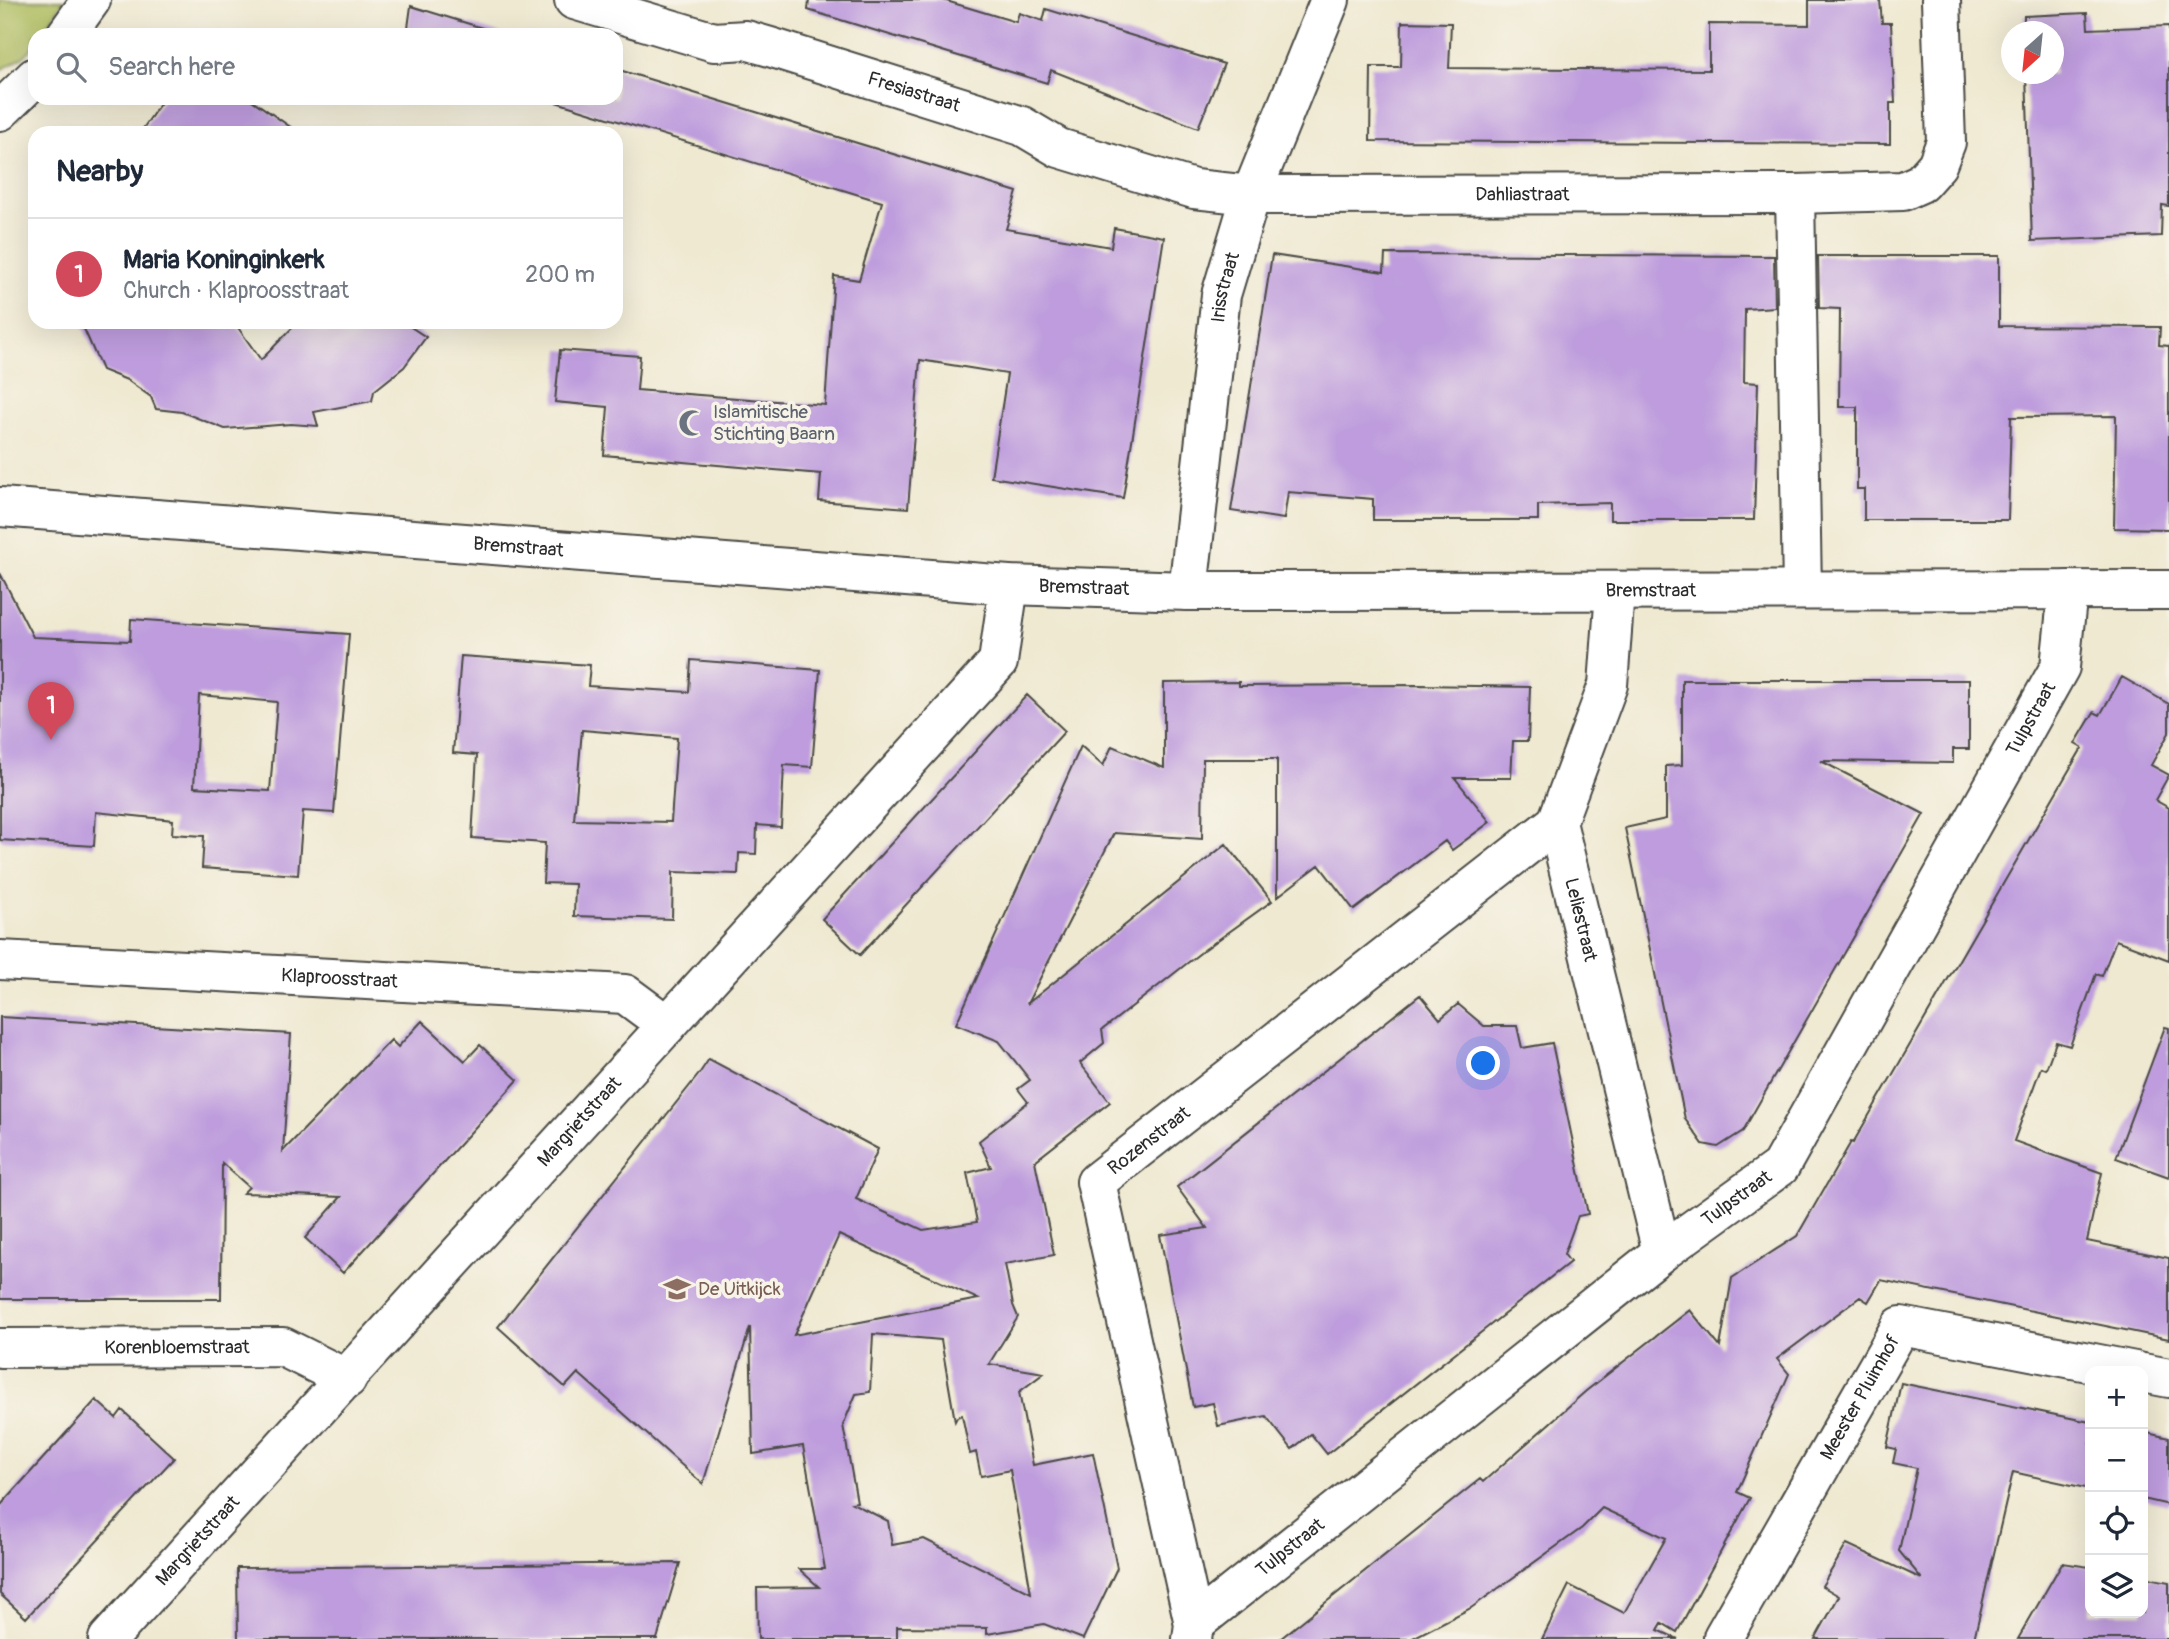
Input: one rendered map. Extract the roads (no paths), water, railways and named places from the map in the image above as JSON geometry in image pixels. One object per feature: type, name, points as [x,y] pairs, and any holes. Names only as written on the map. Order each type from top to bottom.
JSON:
[{"type":"street","points":[[71,28],[91,0]]},
{"type":"street","name":"Fresiastraat","points":[[574,0],[714,43],[746,40],[770,47],[1022,126],[1059,148],[1194,189],[1251,195]]},
{"type":"street","name":"Irisstraat","points":[[1188,591],[1221,295],[1251,195],[1330,0]]},
{"type":"street","name":"Dahliastraat","points":[[1251,195],[1795,194],[1903,191],[1921,183],[1937,165],[1946,142],[1941,0]]},
{"type":"street","points":[[0,111],[28,84]]},
{"type":"street","points":[[1795,194],[1802,590]]},
{"type":"street","name":"Bremstraat","points":[[0,507],[1009,585],[1188,591],[2169,590]]},
{"type":"street","name":"Margrietstraat","points":[[108,1639],[998,662],[1009,585]]},
{"type":"street","name":"Tulpstraat","points":[[1193,1632],[1662,1252],[1780,1167],[2060,667],[2068,590]]},
{"type":"street","points":[[1557,822],[1608,685],[1615,591]]},
{"type":"street","name":"Leliestraat","points":[[1557,822],[1662,1252]]},
{"type":"street","name":"Rozenstraat","points":[[1193,1632],[1096,1182],[1557,822]]},
{"type":"street","name":"Klaproosstraat","points":[[0,960],[625,994],[667,1025]]},
{"type":"street","name":"Meester Pluimhof","points":[[1723,1637],[1901,1326],[2109,1366]]},
{"type":"street","name":"Korenbloemstraat","points":[[0,1348],[283,1348],[347,1379]]},
{"type":"street","points":[[2148,1374],[2169,1378]]},
{"type":"place","name":"Islamitische Stichting Baarn","points":[[692,423]]},
{"type":"place","name":"Maria Koninginkerk","points":[[51,740]]},
{"type":"place","name":"De Uitkijck","points":[[677,1289]]}]
